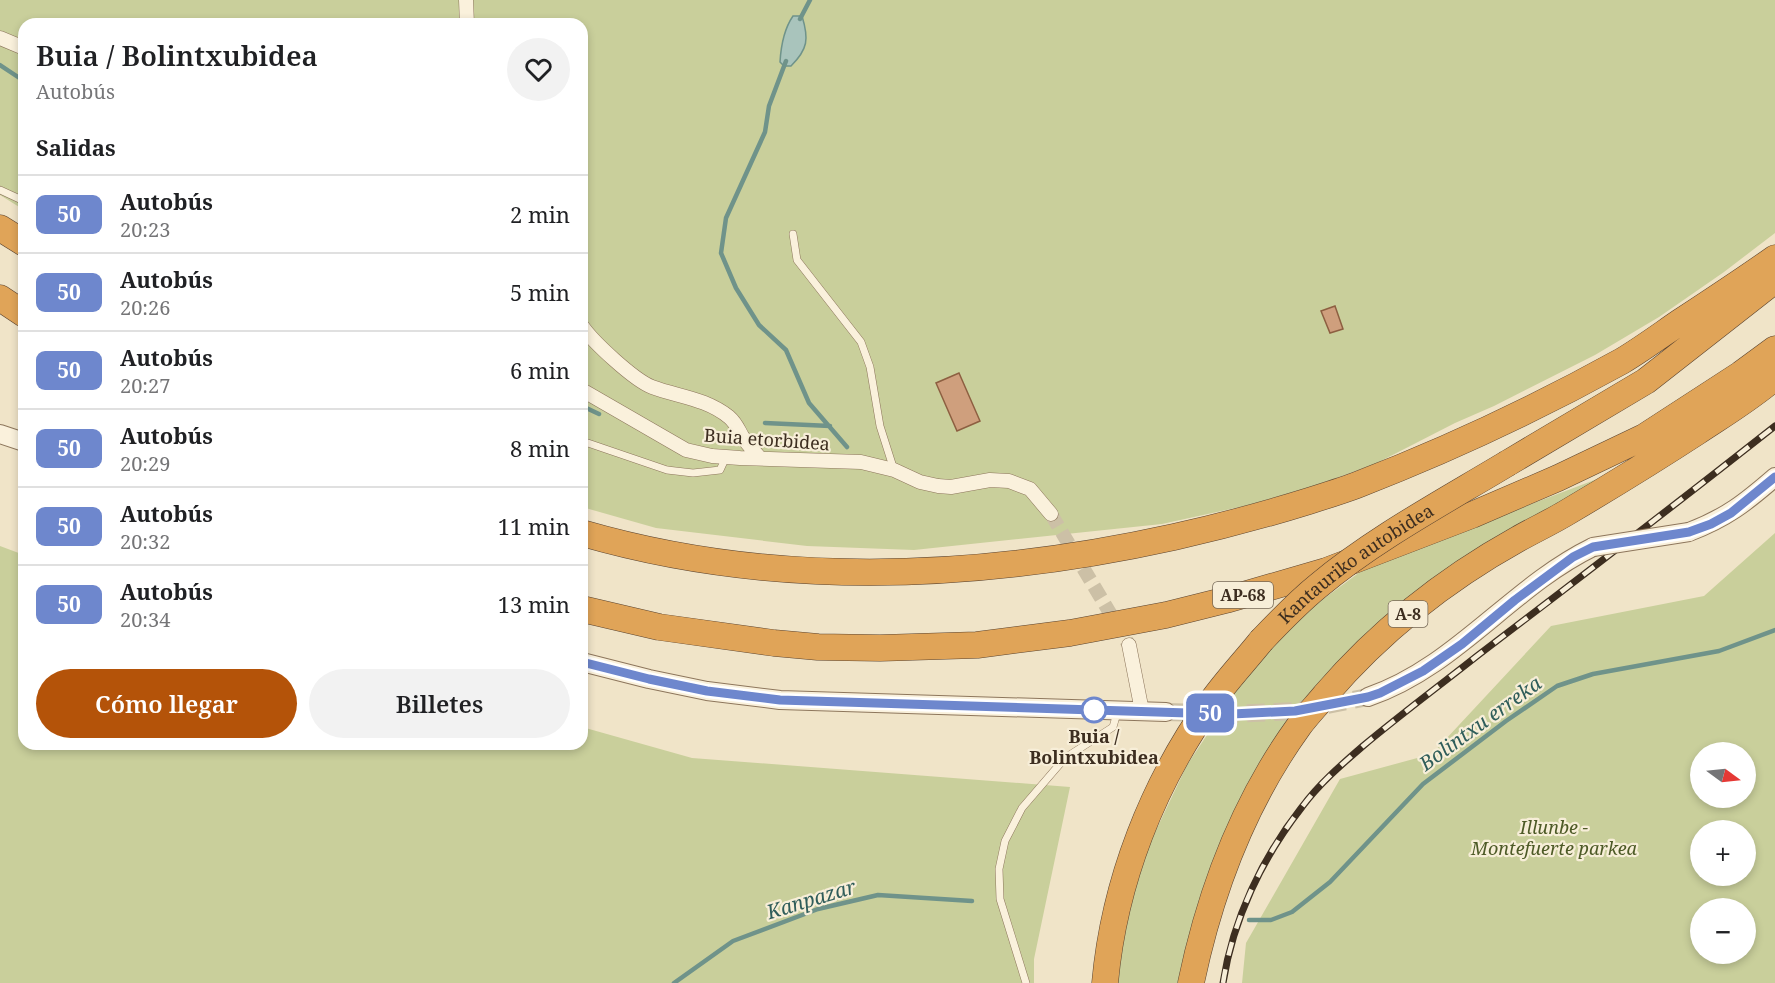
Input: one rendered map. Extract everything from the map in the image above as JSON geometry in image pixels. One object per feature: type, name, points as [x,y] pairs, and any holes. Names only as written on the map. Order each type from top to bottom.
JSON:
[{"type":"highway","points":[[0,228],[18,239]]},
{"type":"highway","points":[[588,534],[657,551],[736,564],[819,571],[912,572],[995,567],[1062,558],[1216,528],[1355,486],[1479,434],[1625,359],[1775,258]]},
{"type":"highway","name":"Kantauriko autobidea","points":[[1105,983],[1107,958],[1123,886],[1146,817],[1179,751],[1197,722],[1261,641],[1296,605],[1355,558],[1646,381],[1775,280]]},
{"type":"highway","points":[[0,298],[18,310]]},
{"type":"highway","name":"AP-68","points":[[588,610],[659,627],[774,643],[818,647],[880,648],[977,645],[1070,633],[1166,615],[1326,571],[1472,515],[1558,478],[1644,437],[1775,349]]},
{"type":"highway","name":"A-8","points":[[1191,983],[1214,895],[1242,825],[1269,772],[1300,724],[1338,680],[1391,627],[1449,583],[1517,539],[1564,514],[1652,461],[1754,394],[1775,377]]},
{"type":"street","points":[[465,0],[466,18]]},
{"type":"street","points":[[0,38],[18,46]]},
{"type":"street","points":[[588,335],[650,386],[688,396],[715,408],[730,418],[760,458]]},
{"type":"street","name":"Buia etorbidea","points":[[588,393],[686,450],[726,457],[861,462],[894,470],[920,482],[938,486],[951,487],[990,480],[1009,481],[1030,489],[1052,514]]},
{"type":"street","points":[[0,434],[18,440]]},
{"type":"street","points":[[1368,697],[1423,671],[1462,644],[1553,570],[1573,557],[1593,547],[1689,532],[1711,524],[1731,513],[1775,477]]},
{"type":"street","points":[[1129,645],[1142,711]]},
{"type":"street","points":[[588,664],[707,691],[780,700],[1166,712]]},
{"type":"lane","points":[[0,190],[18,198]]},
{"type":"lane","points":[[793,234],[797,260],[861,342],[870,367],[880,426],[894,470]]},
{"type":"lane","points":[[588,443],[667,470],[693,473],[720,470],[726,457]]},
{"type":"lane","points":[[1026,983],[1000,899],[999,869],[1005,841],[1022,808],[1065,758],[1113,727],[1118,711]]},
{"type":"green space","points":[[0,0],[1775,0],[1775,233],[1659,317],[1595,355],[1375,464],[1314,486],[1249,505],[1162,524],[914,550],[807,546],[656,528],[588,509],[588,18],[18,18],[18,206],[0,195]]},
{"type":"green space","points":[[1613,473],[1311,697],[1182,983],[1116,983],[1117,967],[1139,866],[1187,765],[1241,684],[1272,647],[1314,606],[1368,566]]},
{"type":"green space","name":"Illunbe - Montefuerte parkea","points":[[1775,533],[1775,983],[1242,983],[1246,943],[1340,779],[1432,754],[1551,626],[1704,596]]},
{"type":"green space","points":[[0,546],[18,553],[18,750],[588,750],[588,729],[692,758],[1070,787],[1034,959],[1034,983],[0,983]]},
{"type":"water","points":[[793,16],[802,16],[806,43],[801,54],[791,66],[784,66],[780,62],[782,43]]},
{"type":"building","points":[[1335,306],[1343,329],[1330,333],[1321,311]]},
{"type":"building","points":[[959,373],[980,421],[957,431],[936,383]]},
{"type":"waterway","points":[[800,19],[810,0]]},
{"type":"waterway","points":[[786,61],[769,106],[765,132],[726,218],[721,253],[736,288],[759,325],[786,350],[809,403],[847,447]]},
{"type":"waterway","points":[[0,65],[18,77]]},
{"type":"waterway","points":[[588,409],[599,414]]},
{"type":"waterway","points":[[765,423],[830,426]]},
{"type":"waterway","name":"Bolintxu erreka","points":[[1249,920],[1271,920],[1292,912],[1330,882],[1423,784],[1506,721],[1557,686],[1593,674],[1719,651],[1775,630]]},
{"type":"waterway","name":"Kanpazar","points":[[674,983],[733,941],[818,909],[878,895],[972,901]]},
{"type":"tunnel","points":[[1051,514],[1129,645]]},
{"type":"tunnel","points":[[1166,712],[1232,714],[1295,711],[1368,697]]},
{"type":"railway","points":[[1223,983],[1234,936],[1251,890],[1274,847],[1323,783],[1405,712],[1775,426]]},
{"type":"bus line","name":"50","points":[[588,664],[707,691],[780,700],[1232,714],[1295,711],[1368,697],[1391,688],[1423,671],[1462,644],[1553,570],[1573,557],[1593,547],[1689,532],[1711,524],[1731,513],[1775,477]]},
{"type":"place","name":"Buia / Bolintxubidea","points":[[1094,710]]}]
